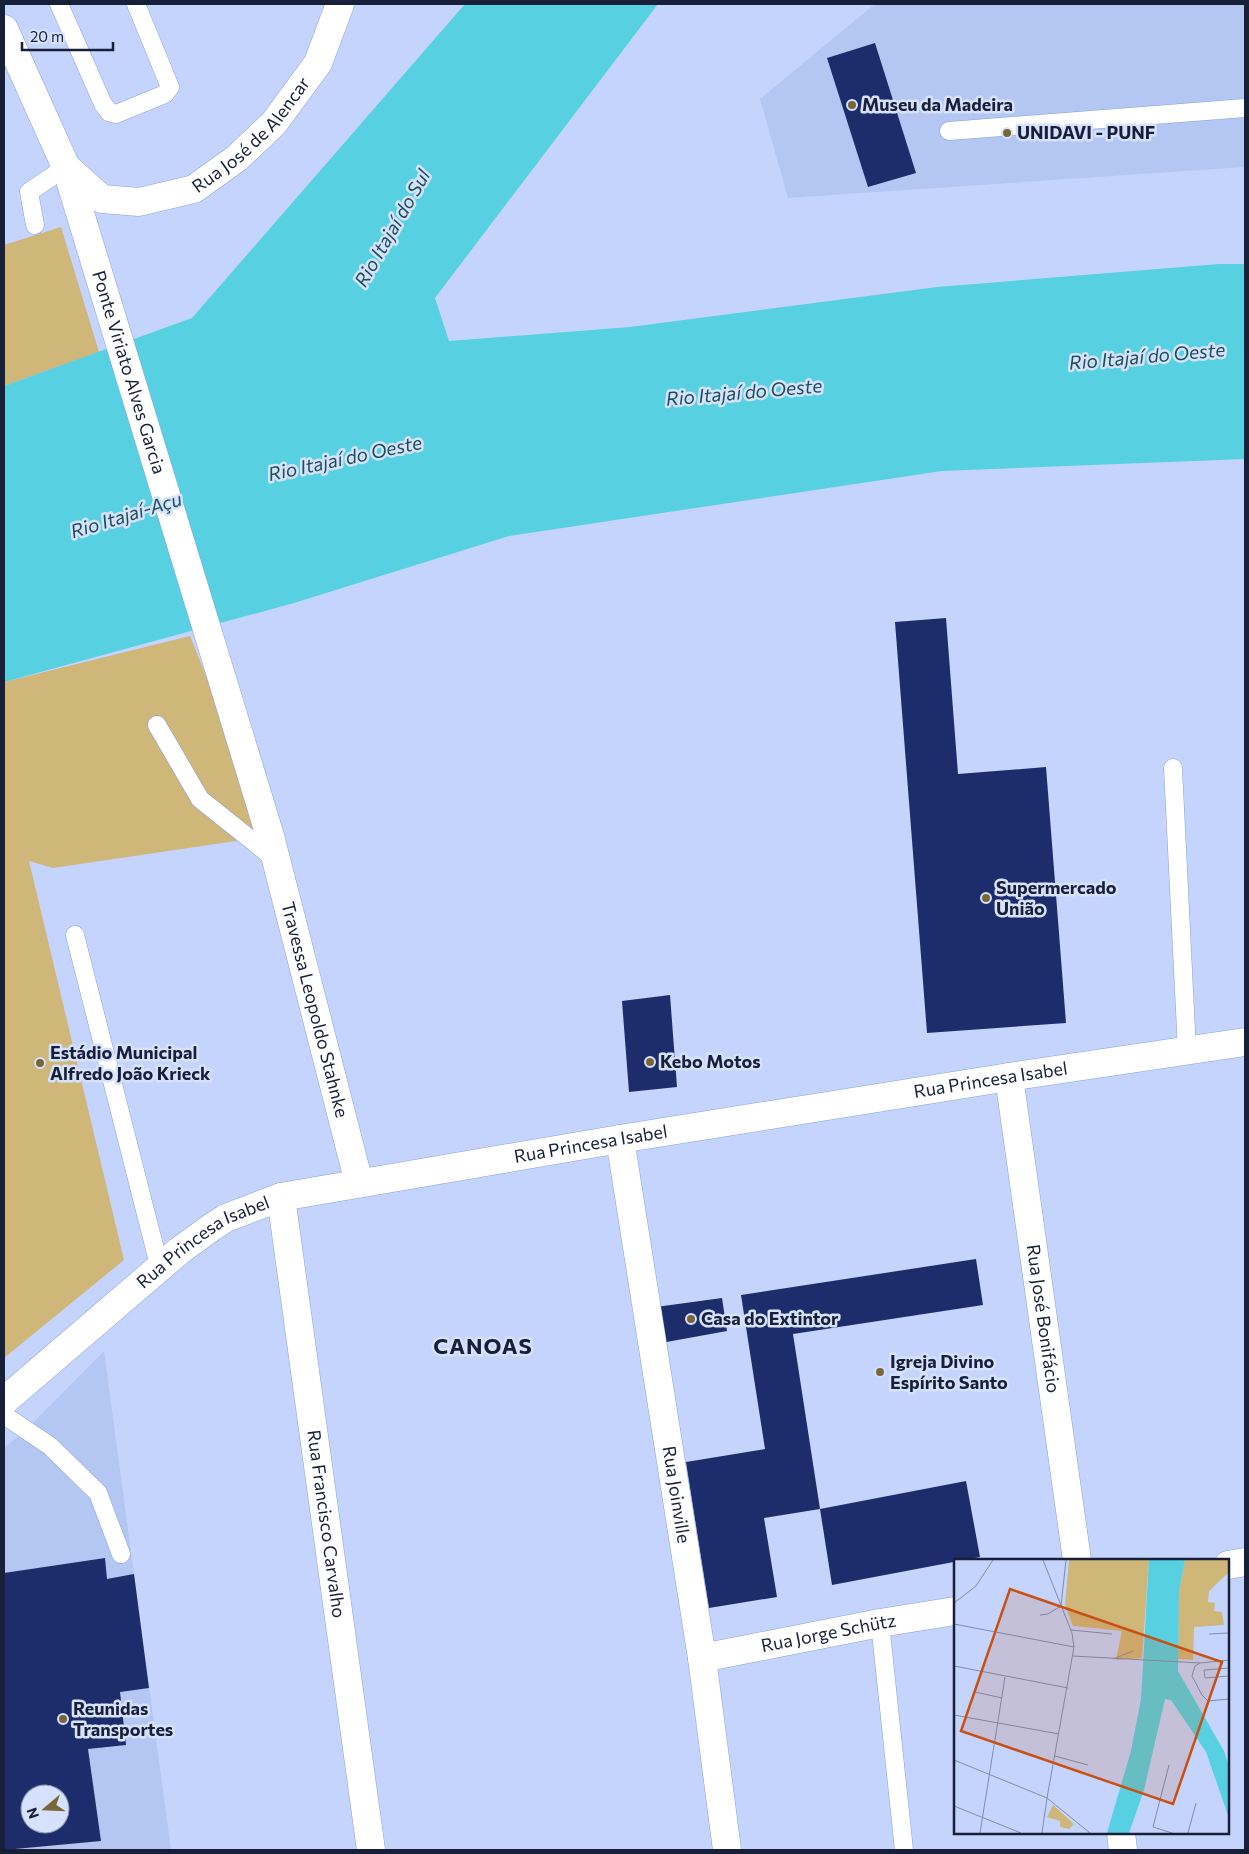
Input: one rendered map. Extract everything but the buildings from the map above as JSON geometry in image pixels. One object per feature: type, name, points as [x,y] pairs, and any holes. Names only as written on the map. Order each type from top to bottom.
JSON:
[{"type":"street","name":"Rua José de Alencar","points":[[66,167],[102,198],[139,202],[194,190],[237,158],[274,123],[318,63],[340,4]]},
{"type":"street","name":"Ponte Viriato Alves Garcia","points":[[4,29],[66,167],[273,848]]},
{"type":"street","name":"Travessa Leopoldo Stahnke","points":[[273,848],[359,1183]]},
{"type":"street","name":"Rua Princesa Isabel","points":[[4,1401],[160,1270],[179,1251],[226,1218],[281,1197],[620,1138],[1245,1042]]},
{"type":"street","name":"Rua José Bonifácio","points":[[1009,1077],[1077,1559]]},
{"type":"street","name":"Rua Joinville","points":[[620,1138],[702,1658],[727,1850]]},
{"type":"street","name":"Rua Francisco Carvalho","points":[[281,1197],[371,1850]]},
{"type":"street","points":[[1229,1566],[1245,1562]]},
{"type":"street","name":"Rua Jorge Schütz","points":[[702,1658],[880,1623],[954,1611]]},
{"type":"street","points":[[1121,1834],[1124,1850]]},
{"type":"lane","points":[[59,4],[103,104],[109,112],[116,114],[165,94],[170,87],[136,4]]},
{"type":"lane","points":[[950,131],[1245,108]]},
{"type":"lane","points":[[36,225],[30,192],[66,167]]},
{"type":"lane","points":[[157,725],[200,799],[273,848]]},
{"type":"lane","points":[[1173,768],[1187,1051]]},
{"type":"lane","points":[[75,935],[160,1270]]},
{"type":"lane","points":[[4,1416],[50,1446],[98,1493],[121,1554]]},
{"type":"lane","points":[[880,1623],[904,1850]]},
{"type":"shaded area","name":"UNIDAVI - PUNF","points":[[875,4],[1245,4],[1245,167],[788,198],[760,99]]},
{"type":"shaded area","points":[[61,227],[99,352],[4,386],[4,245]]},
{"type":"shaded area","points":[[190,636],[270,836],[53,868],[29,861],[124,1260],[4,1358],[4,682]]},
{"type":"shaded area","points":[[104,1351],[171,1850],[7,1850],[4,1829],[4,1447],[24,1432]]},
{"type":"water","points":[[465,4],[658,4],[435,298],[449,341],[630,327],[937,287],[1219,264],[1245,264],[1245,459],[942,471],[509,536],[294,603],[4,682],[4,386],[192,318]]},
{"type":"place","name":"Museu da Madeira","points":[[852,105]]},
{"type":"place","name":"UNIDAVI - PUNF","points":[[1007,133]]},
{"type":"place","name":"Supermercado União","points":[[986,898]]},
{"type":"place","name":"Kebo Motos","points":[[650,1062]]},
{"type":"place","name":"Estádio Municipal Alfredo João Krieck","points":[[40,1063]]},
{"type":"place","name":"Casa do Extintor","points":[[691,1319]]},
{"type":"place","name":"Igreja Divino Espírito Santo","points":[[880,1372]]},
{"type":"place","name":"Reunidas Transportes","points":[[63,1719]]},
{"type":"district","name":"CANOAS","points":[[483,1346]]},
{"type":"water label","name":"Rio Itajaí do Sul","points":[[392,228]]},
{"type":"water label","name":"Rio Itajaí do Oeste","points":[[1147,356]]},
{"type":"water label","name":"Rio Itajaí do Oeste","points":[[744,392]]},
{"type":"water label","name":"Rio Itajaí do Oeste","points":[[345,458]]},
{"type":"water label","name":"Rio Itajaí-Açu","points":[[126,515]]}]
